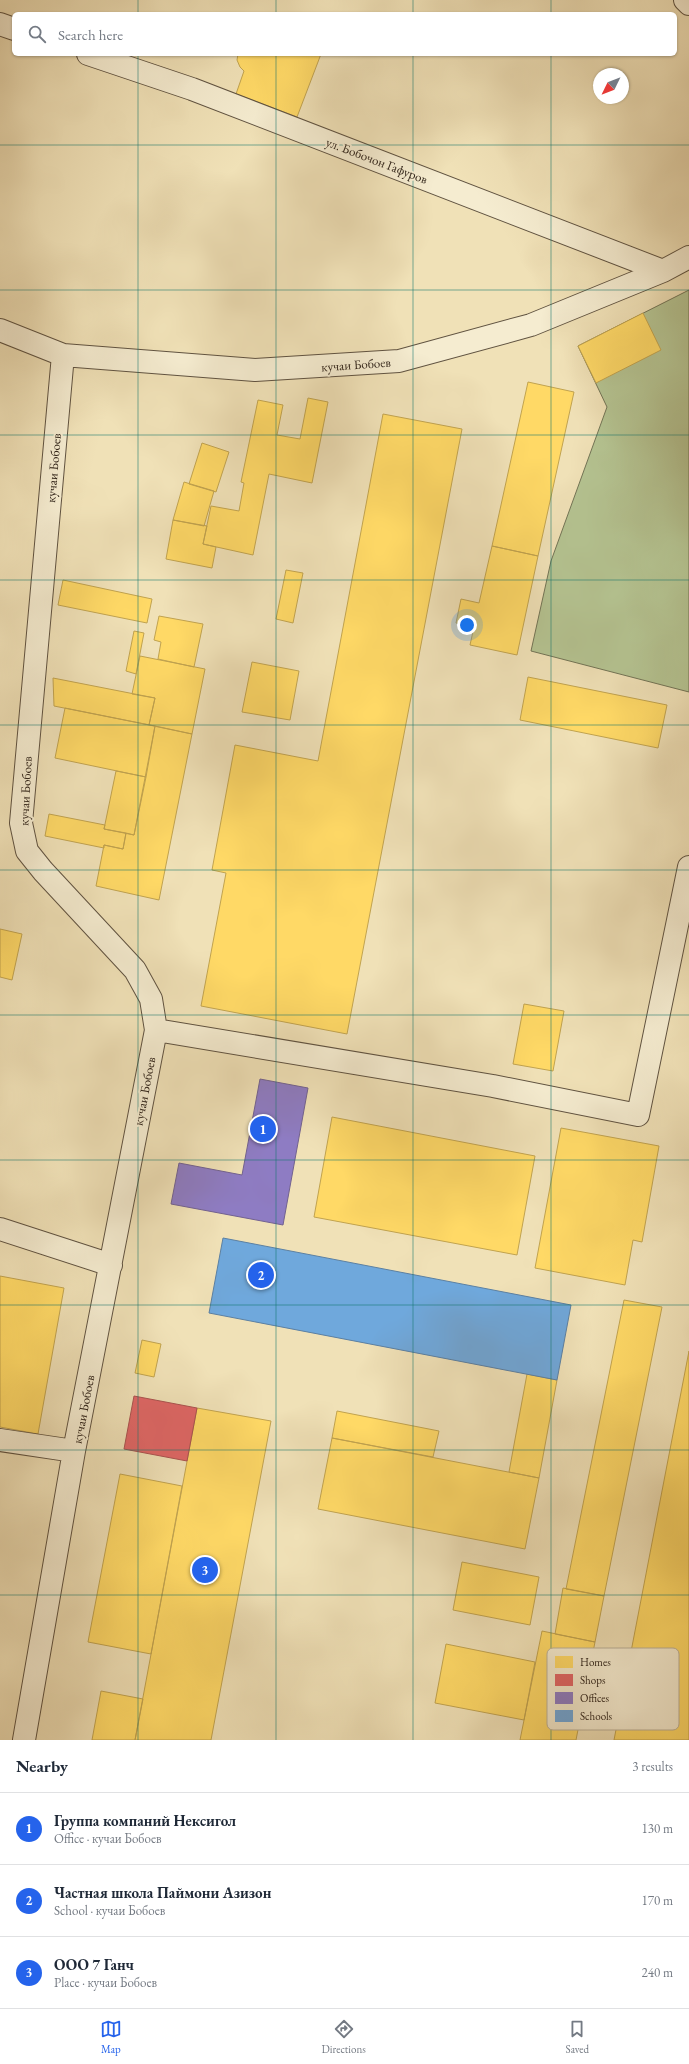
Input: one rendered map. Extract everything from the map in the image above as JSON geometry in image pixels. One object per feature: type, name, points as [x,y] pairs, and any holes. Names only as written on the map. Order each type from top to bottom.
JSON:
[{"type":"street","points":[[685,0],[689,4]]},
{"type":"street","points":[[0,24],[12,28]]},
{"type":"street","name":"ул. Бобочон Гафуров","points":[[94,56],[192,89],[663,271]]},
{"type":"street","name":"кучаи Бобоев","points":[[24,1740],[74,1451],[156,1030],[151,999],[135,970],[43,871],[27,851],[21,823],[63,355],[255,370],[399,361],[531,325],[663,271],[689,257]]},
{"type":"street","points":[[0,330],[63,355]]},
{"type":"street","points":[[156,1030],[492,1086],[638,1116],[689,867]]},
{"type":"street","points":[[0,1229],[111,1265]]},
{"type":"street","points":[[0,1440],[74,1451]]},
{"type":"green space","points":[[689,290],[689,692],[531,651],[551,561],[607,407],[578,346]]},
{"type":"building: Homes","points":[[238,56],[320,56],[297,117],[236,94],[244,71],[240,67],[237,60]]},
{"type":"building: Homes","points":[[643,313],[661,350],[596,383],[578,346]]},
{"type":"building: Homes","points":[[528,382],[574,392],[538,556],[492,546]]},
{"type":"building: Homes","points":[[308,398],[328,402],[312,483],[269,474],[253,555],[203,544],[211,506],[239,511],[244,483],[241,482],[258,400],[283,405],[277,435],[300,439]]},
{"type":"building: Homes","points":[[383,414],[462,429],[347,1034],[201,1006],[226,873],[212,870],[235,745],[318,761]]},
{"type":"building: Homes","points":[[202,443],[229,452],[216,492],[189,484]]},
{"type":"building: Homes","points":[[184,482],[214,491],[204,526],[173,520]]},
{"type":"building: Homes","points":[[173,520],[207,526],[203,544],[216,547],[212,568],[166,559]]},
{"type":"building: Homes","points":[[492,546],[538,556],[517,655],[470,645],[474,627],[456,623],[461,599],[479,603]]},
{"type":"building: Homes","points":[[286,570],[303,573],[293,623],[276,619]]},
{"type":"building: Homes","points":[[63,580],[152,599],[147,623],[58,605]]},
{"type":"building: Homes","points":[[159,616],[203,624],[194,667],[158,659],[161,642],[154,640]]},
{"type":"building: Homes","points":[[134,631],[144,633],[136,674],[126,671]]},
{"type":"building: Homes","points":[[140,656],[205,669],[192,734],[149,725],[155,698],[132,694]]},
{"type":"building: Homes","points":[[252,662],[299,671],[290,720],[242,712]]},
{"type":"building: Homes","points":[[528,677],[667,705],[658,748],[520,720]]},
{"type":"building: Homes","points":[[53,678],[155,698],[149,725],[54,706]]},
{"type":"building: Homes","points":[[65,708],[155,726],[146,777],[55,758]]},
{"type":"building: Homes","points":[[155,726],[192,734],[159,900],[96,886],[104,845],[123,849],[126,833],[134,835]]},
{"type":"building: Homes","points":[[116,771],[146,777],[134,835],[104,829]]},
{"type":"building: Homes","points":[[49,814],[105,825],[104,829],[126,833],[123,849],[104,845],[104,848],[45,836]]},
{"type":"building: Homes","points":[[0,929],[22,934],[12,980],[0,977]]},
{"type":"building: Homes","points":[[524,1004],[564,1011],[553,1071],[513,1064]]},
{"type":"building: Homes","points":[[332,1117],[535,1156],[517,1255],[314,1217]]},
{"type":"building: Homes","points":[[561,1128],[659,1146],[642,1242],[633,1240],[625,1285],[535,1268]]},
{"type":"building: Homes","points":[[0,1276],[64,1288],[38,1434],[0,1427]]},
{"type":"building: Homes","points":[[624,1300],[662,1307],[604,1596],[566,1589]]},
{"type":"building: Homes","points":[[142,1340],[161,1344],[154,1377],[135,1373]]},
{"type":"building: Homes","points":[[689,1351],[689,1740],[614,1740],[616,1730],[679,1730],[679,1648],[632,1648]]},
{"type":"building: Homes","points":[[527,1374],[557,1380],[539,1478],[509,1472]]},
{"type":"building: Homes","points":[[197,1408],[271,1421],[211,1740],[135,1740]]},
{"type":"building: Homes","points":[[337,1411],[439,1431],[433,1457],[332,1438]]},
{"type":"building: Homes","points":[[332,1438],[539,1478],[525,1549],[318,1509]]},
{"type":"building: Homes","points":[[120,1474],[182,1486],[151,1654],[88,1642]]},
{"type":"building: Homes","points":[[462,1562],[539,1577],[530,1625],[453,1610]]},
{"type":"building: Homes","points":[[563,1588],[604,1596],[595,1642],[555,1634]]},
{"type":"building: Homes","points":[[542,1631],[595,1642],[594,1648],[547,1648],[547,1730],[578,1730],[576,1740],[520,1740]]},
{"type":"building: Homes","points":[[446,1644],[535,1662],[524,1720],[435,1703]]},
{"type":"building: Homes","points":[[101,1691],[143,1699],[135,1740],[92,1740]]},
{"type":"building: Shops","points":[[134,1396],[197,1408],[187,1461],[124,1449]]},
{"type":"building: Offices","points":[[260,1079],[308,1088],[283,1225],[171,1204],[179,1163],[242,1175]]},
{"type":"building: Schools","points":[[223,1238],[571,1305],[557,1380],[209,1313]]},
{"type":"place","name":"Группа компаний Нексигол","points":[[263,1129]]},
{"type":"place","name":"Частная школа Паймони Азизон","points":[[261,1275]]},
{"type":"place","name":"ООО 7 Ганч","points":[[205,1570]]}]
